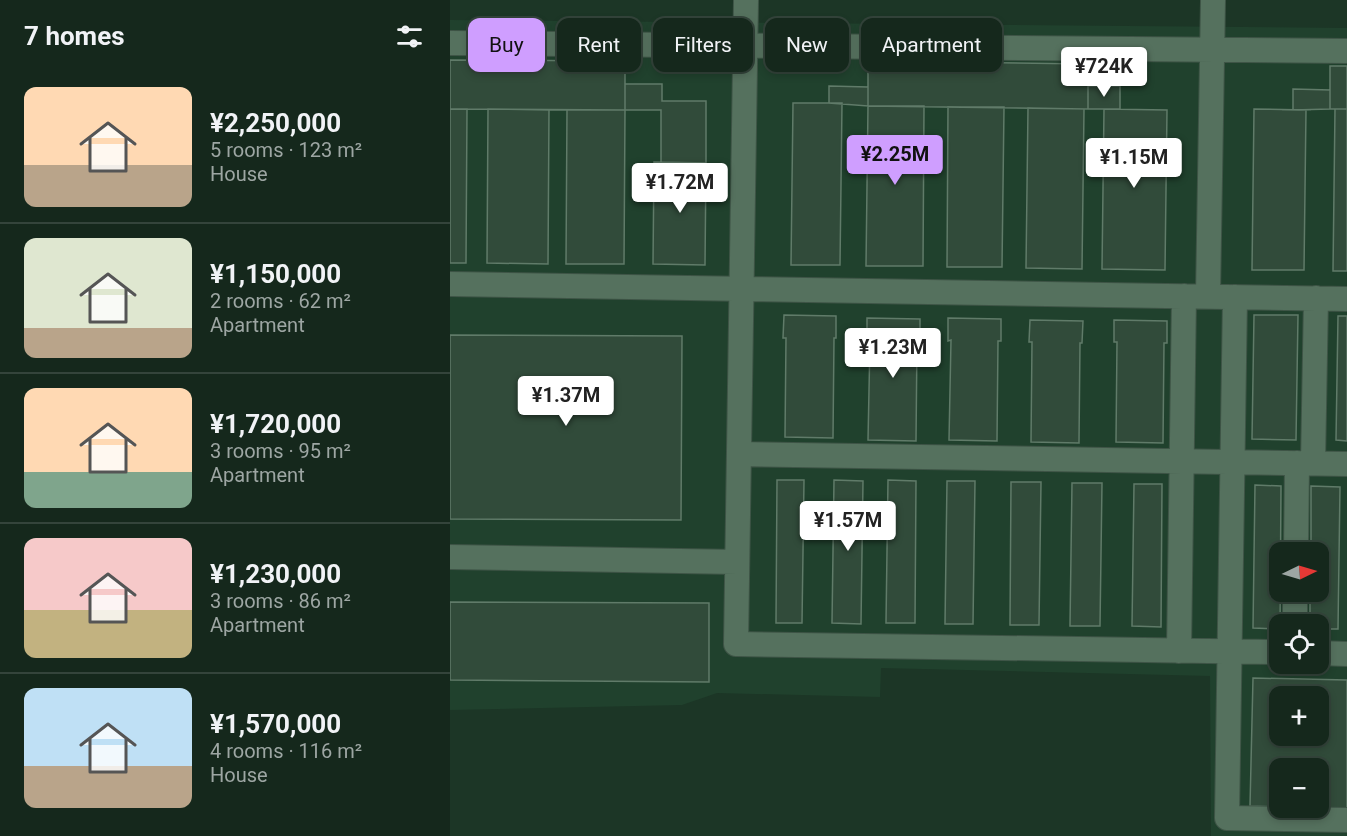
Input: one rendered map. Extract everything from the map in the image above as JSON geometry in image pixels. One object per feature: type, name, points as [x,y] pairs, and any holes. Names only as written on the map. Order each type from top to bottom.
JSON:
[{"type":"lane","points":[[746,0],[746,18]]},
{"type":"lane","points":[[1179,651],[1182,461],[1196,296],[1212,50],[1213,0]]},
{"type":"lane","points":[[450,43],[653,45]]},
{"type":"lane","points":[[753,46],[1347,51]]},
{"type":"lane","points":[[745,72],[736,644],[1269,652]]},
{"type":"lane","points":[[450,284],[1347,299]]},
{"type":"lane","points":[[1235,297],[1227,818],[1347,819]]},
{"type":"lane","points":[[1297,542],[1305,463],[1316,298]]},
{"type":"lane","points":[[739,454],[1347,464]]},
{"type":"lane","points":[[450,557],[737,562]]},
{"type":"lane","points":[[1329,653],[1347,654]]},
{"type":"shaded area","points":[[450,20],[468,20],[468,72],[545,72],[545,21],[557,21],[557,72],[641,72],[641,22],[653,22],[653,72],[753,72],[753,23],[765,23],[765,72],[849,72],[849,24],[861,24],[861,72],[1002,72],[1002,25],[1347,28],[1347,836],[1211,836],[1210,676],[881,668],[880,697],[717,693],[682,705],[450,710]]},
{"type":"building","points":[[450,60],[468,60],[468,72],[545,72],[545,61],[557,61],[557,72],[625,72],[625,110],[450,109]]},
{"type":"building","points":[[1002,63],[1088,64],[1088,109],[868,106],[868,72],[1002,72]]},
{"type":"building","points":[[1330,66],[1347,66],[1347,109],[1330,109]]},
{"type":"building","points":[[625,84],[662,84],[662,101],[706,101],[706,163],[661,162],[661,110],[625,110]]},
{"type":"building","points":[[829,86],[868,87],[868,106],[829,103]]},
{"type":"building","points":[[1088,86],[1120,86],[1120,109],[1088,109]]},
{"type":"building","points":[[1293,89],[1330,90],[1330,109],[1293,110]]},
{"type":"building","points":[[793,103],[842,103],[840,265],[791,265]]},
{"type":"building","points":[[868,106],[924,106],[923,266],[866,266]]},
{"type":"building","points":[[948,107],[1004,107],[1002,267],[947,267]]},
{"type":"building","points":[[1028,108],[1084,109],[1082,269],[1026,268]]},
{"type":"building","points":[[450,109],[467,109],[466,263],[450,263]]},
{"type":"building","points":[[488,109],[549,110],[548,264],[487,263]]},
{"type":"building","points":[[1104,109],[1167,110],[1165,270],[1102,269]]},
{"type":"building","points":[[1254,109],[1306,110],[1304,270],[1252,270]]},
{"type":"building","points":[[1335,109],[1347,109],[1347,271],[1333,271]]},
{"type":"building","points":[[567,110],[625,110],[624,264],[566,264]]},
{"type":"building","points":[[654,162],[706,163],[705,265],[653,264]]},
{"type":"building","points":[[784,315],[836,316],[833,438],[785,437],[786,338],[783,338]]},
{"type":"building","points":[[1254,315],[1298,315],[1296,440],[1252,439]]},
{"type":"building","points":[[1338,316],[1347,316],[1347,441],[1336,440]]},
{"type":"building","points":[[867,318],[920,319],[920,341],[917,341],[916,441],[868,440],[870,341],[867,341]]},
{"type":"building","points":[[948,318],[1001,319],[1001,341],[998,341],[997,441],[949,440],[951,340],[948,341]]},
{"type":"building","points":[[1030,320],[1083,321],[1082,343],[1080,343],[1079,443],[1031,442],[1032,342],[1029,342]]},
{"type":"building","points":[[1114,320],[1167,321],[1167,343],[1164,343],[1163,443],[1116,442],[1117,342],[1114,342]]},
{"type":"building","points":[[450,335],[682,336],[681,520],[450,519]]},
{"type":"building","points":[[777,480],[804,480],[802,623],[776,623]]},
{"type":"building","points":[[834,480],[863,481],[861,624],[832,623]]},
{"type":"building","points":[[888,480],[916,481],[915,623],[886,623]]},
{"type":"building","points":[[947,481],[975,481],[973,624],[945,624]]},
{"type":"building","points":[[1011,482],[1041,482],[1039,625],[1010,625]]},
{"type":"building","points":[[1072,483],[1102,483],[1100,626],[1070,626]]},
{"type":"building","points":[[1134,484],[1162,484],[1161,627],[1132,626]]},
{"type":"building","points":[[1255,485],[1281,486],[1281,542],[1269,542],[1269,602],[1280,602],[1280,614],[1269,614],[1269,629],[1253,628]]},
{"type":"building","points":[[1311,486],[1340,487],[1338,629],[1329,629],[1329,614],[1310,614],[1310,602],[1329,602],[1329,542],[1311,542]]},
{"type":"building","points":[[450,602],[709,603],[709,682],[450,680]]},
{"type":"building","points":[[1253,678],[1347,680],[1347,808],[1329,808],[1329,758],[1269,758],[1269,807],[1250,806]]}]
